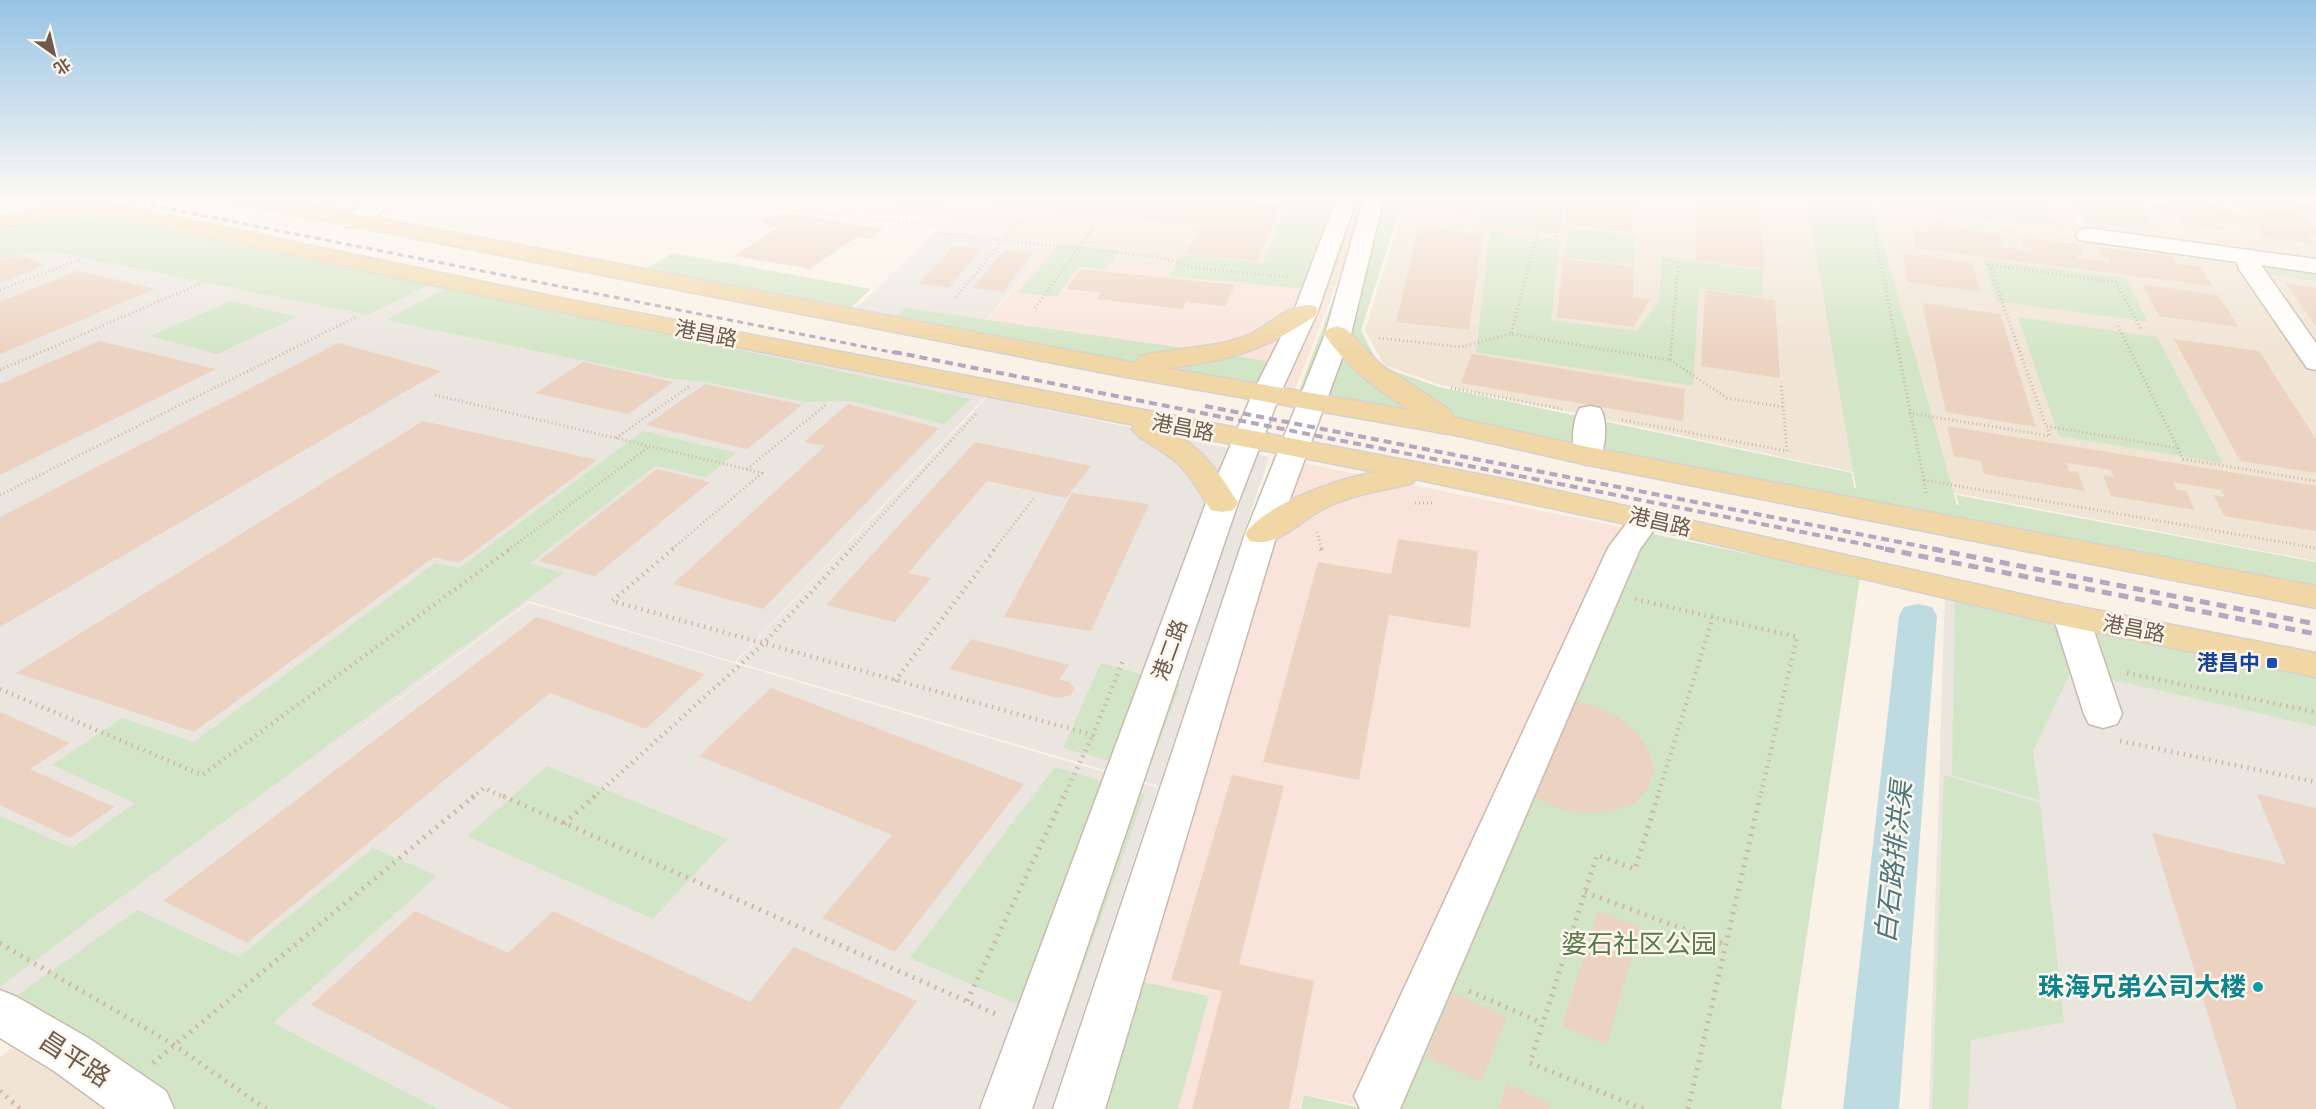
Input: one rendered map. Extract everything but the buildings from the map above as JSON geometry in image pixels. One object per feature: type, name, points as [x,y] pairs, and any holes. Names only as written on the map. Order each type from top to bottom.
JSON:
[{"type":"main road","name":"港昌路","points":[[287,249],[444,282],[1295,449],[1436,489],[1646,519],[2071,616],[2316,665]]},
{"type":"main road","points":[[498,249],[1114,366],[1460,427],[1588,456],[2316,597]]},
{"type":"main road","points":[[1114,366],[1182,359],[1238,347],[1258,340],[1306,311]]},
{"type":"main road","points":[[1338,334],[1361,365],[1383,382],[1460,427]]},
{"type":"main road","points":[[1121,416],[1162,437],[1188,455],[1212,484],[1222,503]]},
{"type":"main road","points":[[1261,534],[1301,506],[1326,494],[1384,479],[1436,489]]},
{"type":"street","name":"港二路","points":[[1006,1109],[1222,503],[1267,392],[1306,311],[1332,249]]},
{"type":"street","points":[[1079,1109],[1261,534],[1284,467],[1295,449],[1338,334],[1361,249]]},
{"type":"street","points":[[2192,249],[2316,266]]},
{"type":"street","points":[[2247,256],[2251,269],[2316,362]]},
{"type":"street","points":[[1588,456],[1590,414]]},
{"type":"street","points":[[1380,1096],[1628,541],[1646,519]]},
{"type":"street","points":[[2071,616],[2106,726]]},
{"type":"street","name":"昌平路","points":[[0,1012],[72,1055],[134,1099]]},
{"type":"path","points":[[956,297],[996,249]]},
{"type":"path","points":[[1035,308],[1078,249]]},
{"type":"path","points":[[1086,249],[1158,257],[1193,268],[1297,278]]},
{"type":"path","points":[[1511,334],[1533,249]]},
{"type":"path","points":[[1879,249],[1909,413],[1924,480],[2316,548]]},
{"type":"path","points":[[0,290],[82,259]]},
{"type":"path","points":[[1909,413],[2050,436],[1989,265],[2116,282],[2141,328]]},
{"type":"path","points":[[1670,360],[1678,267]]},
{"type":"path","points":[[0,370],[199,284]]},
{"type":"path","points":[[0,495],[356,317]]},
{"type":"path","points":[[2118,326],[2183,459],[2316,481]]},
{"type":"path","points":[[1376,338],[1461,347],[1511,334],[1670,360],[1727,398],[1783,407]]},
{"type":"path","points":[[1440,387],[1787,451],[1780,382]]},
{"type":"path","points":[[616,438],[690,386]]},
{"type":"path","points":[[435,395],[762,473],[612,601],[1093,735]]},
{"type":"path","points":[[747,470],[827,404]]},
{"type":"path","points":[[966,411],[989,416]]},
{"type":"path","points":[[564,824],[763,644],[977,413]]},
{"type":"path","points":[[2046,426],[2178,448]]},
{"type":"path","points":[[0,689],[202,775],[650,446]]},
{"type":"path","points":[[1413,503],[1436,489]]},
{"type":"path","points":[[895,681],[947,616],[1034,498]]},
{"type":"path","points":[[1309,538],[1324,528]]},
{"type":"path","points":[[1605,591],[1797,637],[1688,1109]]},
{"type":"path","points":[[1643,1109],[1530,1063],[1597,855],[1635,869],[1713,617]]},
{"type":"path","points":[[134,1099],[174,1046],[484,788],[967,1001],[1093,735],[1124,658]]},
{"type":"path","points":[[2088,665],[2316,712]]},
{"type":"path","points":[[2106,726],[2316,782]]},
{"type":"path","points":[[1585,891],[1726,945]]},
{"type":"path","points":[[0,943],[174,1046],[266,1109]]},
{"type":"path","points":[[1434,976],[1542,1023]]},
{"type":"path","points":[[0,1091],[20,1109]]},
{"type":"shaded area","points":[[0,249],[288,249],[985,397],[735,662],[529,601],[289,781],[529,603],[1158,788],[1051,1109],[148,1109],[0,1008]]},
{"type":"shaded area","points":[[918,249],[1046,249],[970,338],[849,315]]},
{"type":"shaded area","points":[[1047,249],[1125,249],[1115,265],[1335,288],[1293,395],[972,338]]},
{"type":"shaded area","points":[[1124,249],[1350,249],[1335,287],[1115,265],[1126,249]]},
{"type":"shaded area","points":[[1391,249],[2187,249],[2245,256],[2252,264],[2316,267],[2316,561],[1929,488],[1441,385],[1384,365],[1365,330]]},
{"type":"shaded area","points":[[2190,249],[2316,249],[2316,266]]},
{"type":"shaded area","points":[[987,397],[1269,457],[1159,786],[736,662]]},
{"type":"shaded area","points":[[1273,457],[1641,531],[1377,1109],[1303,1094],[1300,1109],[1060,1109]]},
{"type":"shaded area","points":[[1945,594],[2316,668],[2316,1109],[1929,1109]]},
{"type":"shaded area","points":[[27,1036],[125,1109],[0,1109],[0,1057]]},
{"type":"green space","points":[[0,249],[256,249],[428,285],[368,315],[49,251],[0,258]]},
{"type":"green space","points":[[1055,249],[1120,250],[1107,269],[1078,267],[1057,297],[1018,292]]},
{"type":"green space","points":[[1269,249],[1342,249],[1327,291],[1170,276],[1180,255],[1263,263]]},
{"type":"green space","points":[[1352,249],[1387,249],[1361,330],[1379,366],[1439,387],[1852,473],[1854,488],[1856,488],[1815,249],[1885,249],[1957,505],[1959,505],[1956,495],[2316,562],[2316,595],[1297,396]]},
{"type":"green space","points":[[1488,249],[1559,249],[1551,320],[1637,331],[1659,300],[1662,257],[1763,270],[1763,297],[1699,288],[1693,386],[1476,352]]},
{"type":"green space","points":[[1565,249],[1635,249],[1634,265],[1564,257]]},
{"type":"green space","points":[[673,253],[871,289],[846,312],[639,273]]},
{"type":"green space","points":[[1983,260],[2125,278],[2148,322],[1997,301]]},
{"type":"green space","points":[[2258,260],[2316,269],[2316,281],[2267,274]]},
{"type":"green space","points":[[446,288],[971,399],[944,424],[851,401],[806,402],[706,382],[674,379],[386,320]]},
{"type":"green space","points":[[231,301],[297,317],[217,354],[150,336]]},
{"type":"green space","points":[[905,308],[1294,366],[1278,391],[890,322]]},
{"type":"green space","points":[[2018,317],[2157,337],[2223,463],[2059,436]]},
{"type":"green space","points":[[643,431],[736,453],[706,477],[655,466],[529,564],[563,573],[0,986],[0,816],[72,848],[135,803],[52,765],[122,718],[194,742],[435,563],[459,568]]},
{"type":"green space","name":"婆石社区公园","points":[[1643,532],[1860,577],[1781,1109],[1386,1109]]},
{"type":"green space","points":[[1955,600],[2053,618],[2072,669],[2033,751],[2040,800],[1952,775]]},
{"type":"green space","points":[[2088,625],[2316,670],[2316,726],[2105,678]]},
{"type":"green space","points":[[1101,663],[1180,685],[1148,772],[1063,748]]},
{"type":"green space","points":[[547,766],[727,839],[653,919],[467,836]]},
{"type":"green space","points":[[1055,767],[1145,794],[1063,1024],[910,958]]},
{"type":"green space","points":[[1944,775],[2040,803],[2064,1022],[1971,1040],[1968,1109],[1932,1109]]},
{"type":"green space","points":[[373,848],[437,876],[273,1023],[438,1109],[174,1109],[15,997],[137,910],[239,957]]},
{"type":"green space","points":[[1114,976],[1209,996],[1178,1109],[1071,1109]]},
{"type":"green space","points":[[1304,1095],[1365,1109],[1301,1109]]},
{"type":"waterway","name":"白石路排洪渠","points":[[1871,1109],[1918,616]]},
{"type":"railway","points":[[370,249],[901,354]]},
{"type":"railway","points":[[894,352],[1893,550]]},
{"type":"railway","points":[[1205,406],[1940,550]]},
{"type":"railway","points":[[1885,549],[2316,634]]},
{"type":"railway","points":[[1933,549],[2316,624]]},
{"type":"place","name":"港昌中","points":[[2272,663]]},
{"type":"place","name":"珠海兄弟公司大楼","points":[[2258,987]]}]
